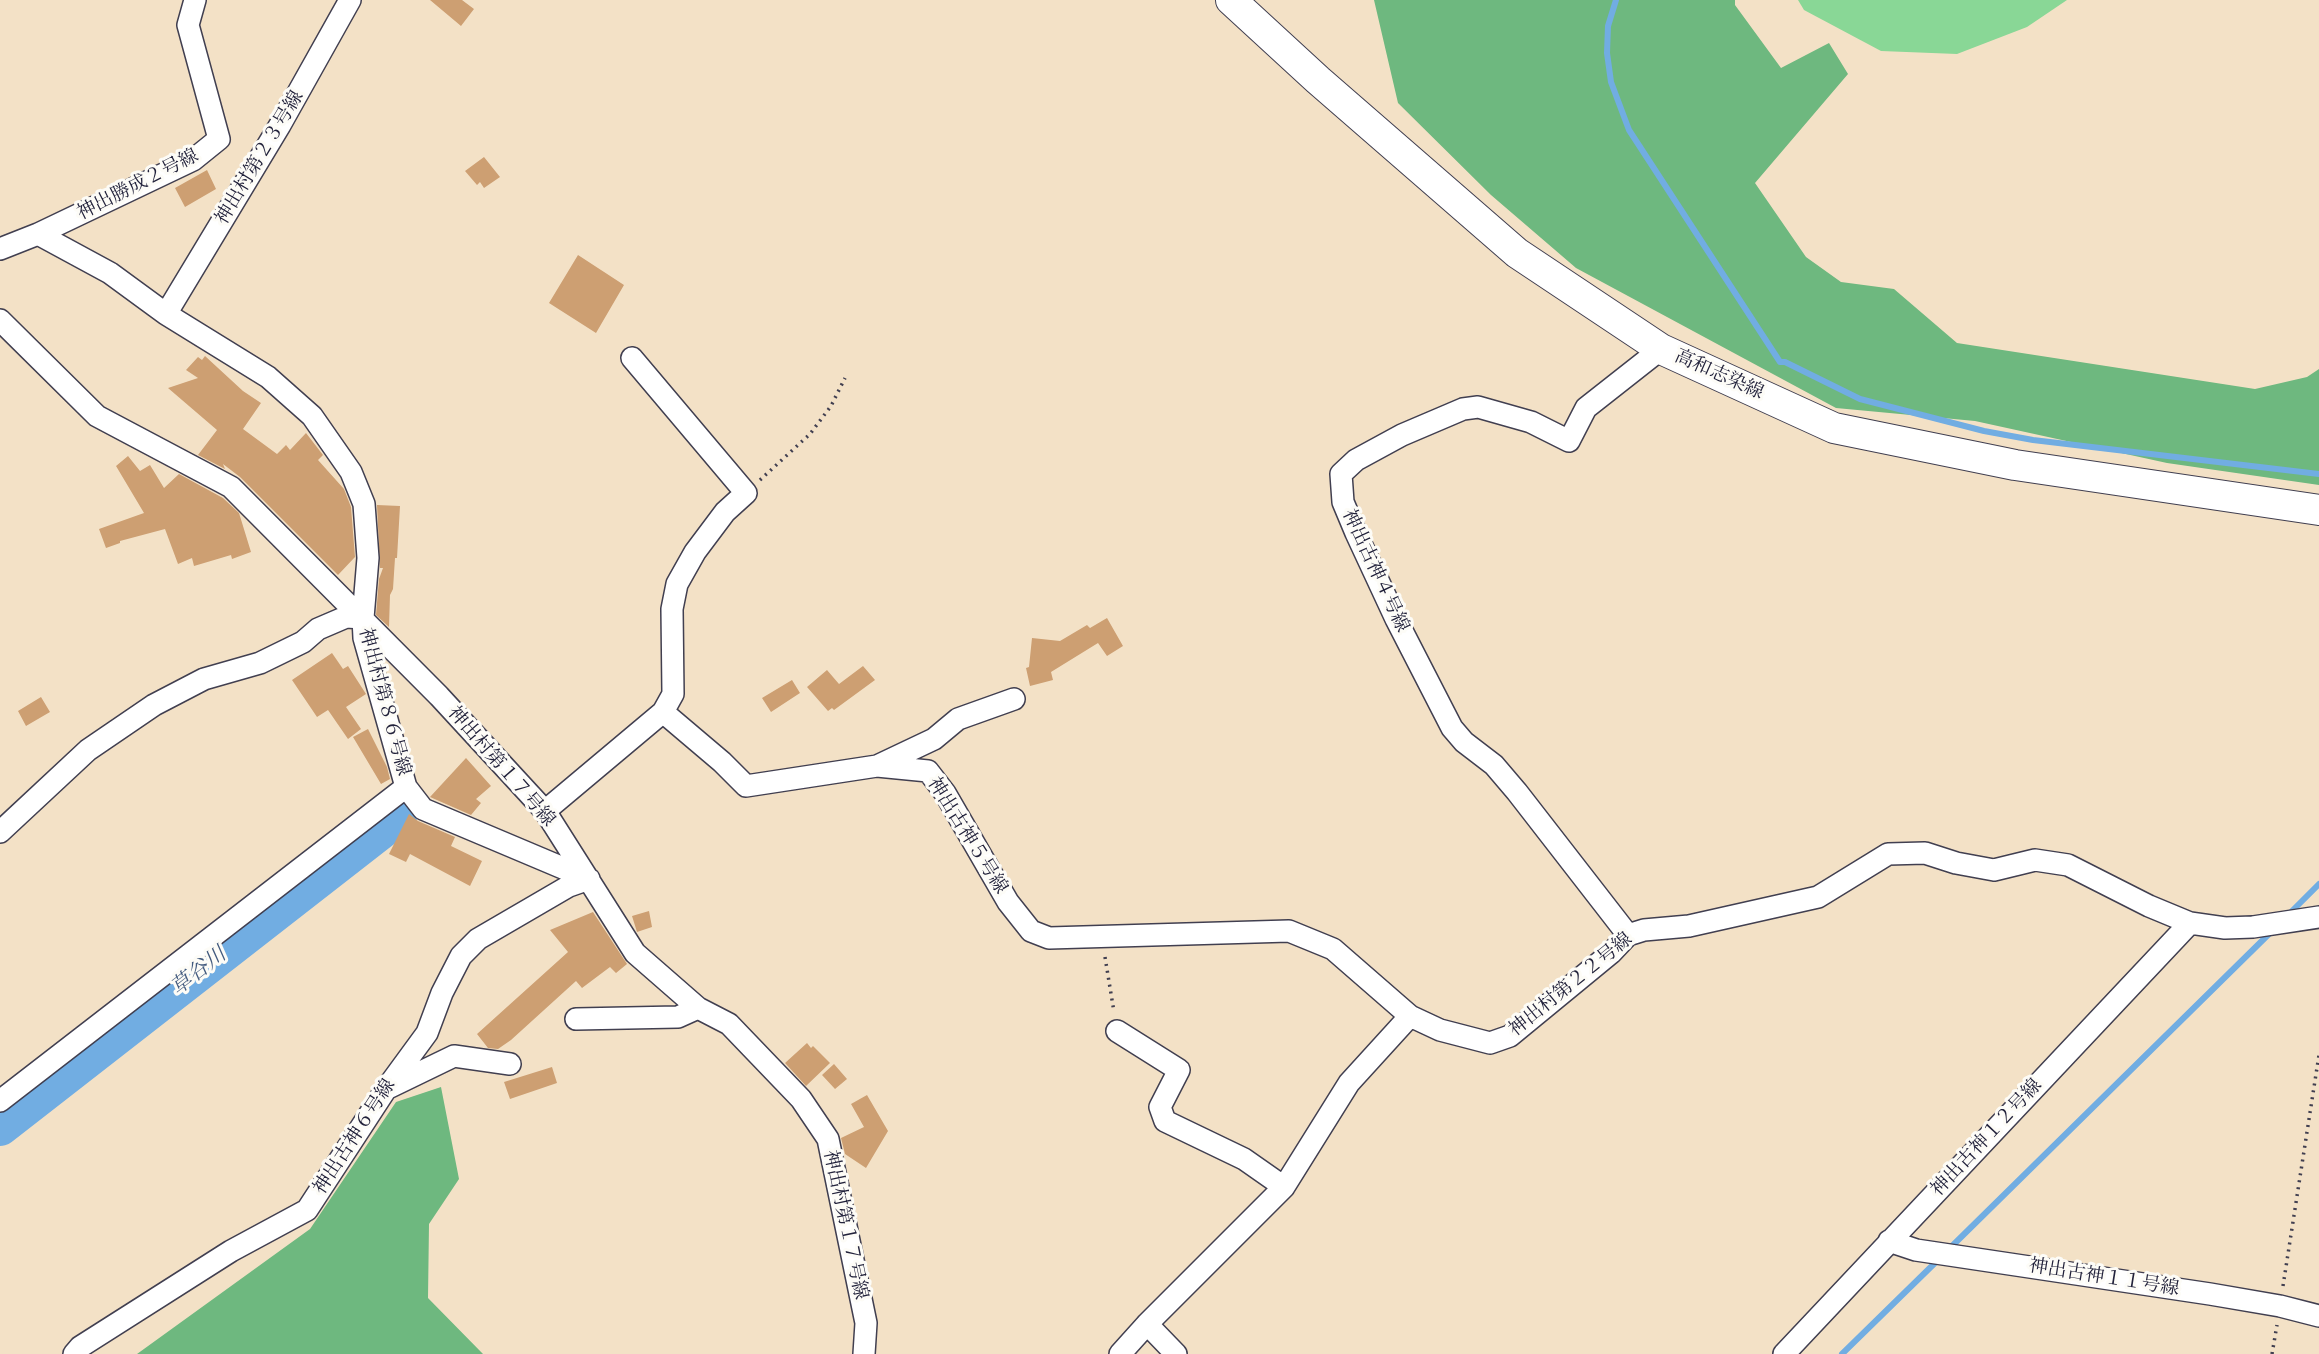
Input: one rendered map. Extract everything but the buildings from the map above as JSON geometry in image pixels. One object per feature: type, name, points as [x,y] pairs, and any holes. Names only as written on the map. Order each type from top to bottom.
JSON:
[{"type":"street","name":"神出勝成２号線","points":[[0,249],[38,234],[193,160],[219,139],[188,24],[195,0]]},
{"type":"street","name":"神出村第２３号線","points":[[166,314],[280,125],[349,0]]},
{"type":"street","name":"高和志染線","points":[[1231,0],[1318,80],[1517,253],[1661,349],[1835,428],[2015,465],[2319,510]]},
{"type":"street","points":[[38,234],[110,273],[166,314]]},
{"type":"street","name":"神出村第８６号線","points":[[166,314],[268,377],[312,416],[351,472],[364,504],[368,558],[364,638],[406,787],[423,809],[589,879]]},
{"type":"street","name":"神出村第１７号線","points":[[0,320],[97,416],[231,487],[439,696],[545,811],[635,953],[698,1008],[729,1024],[801,1099],[828,1139],[866,1323],[864,1354]]},
{"type":"street","name":"神出古神４号線","points":[[1628,935],[1517,792],[1494,765],[1464,742],[1452,728],[1356,533],[1343,502],[1341,474],[1356,460],[1402,435],[1463,410],[1478,407],[1531,422],[1569,441],[1586,408],[1661,349]]},
{"type":"street","points":[[545,811],[663,712],[673,694],[672,609],[677,584],[695,552],[725,512],[746,494],[632,358]]},
{"type":"street","points":[[0,832],[88,750],[154,705],[204,679],[260,663],[303,642],[318,629],[346,617],[363,618]]},
{"type":"street","points":[[877,766],[934,740],[958,719],[1014,699]]},
{"type":"street","name":"神出古神５号線","points":[[663,712],[746,786],[877,766],[928,771],[945,793],[1008,902],[1031,931],[1049,938],[1289,931],[1333,949],[1410,1016]]},
{"type":"street","points":[[0,1101],[406,787]]},
{"type":"street","name":"神出村第２２号線","points":[[1410,1016],[1440,1030],[1490,1043],[1510,1037],[1612,953],[1628,935],[1644,930],[1689,926],[1818,897],[1888,854],[1925,853],[1956,863],[1994,870],[2035,860],[2068,865],[2149,906],[2190,923],[2225,928],[2253,927],[2319,917]]},
{"type":"street","name":"神出古神６号線","points":[[74,1354],[80,1347],[231,1251],[307,1210],[386,1089],[427,1033],[442,993],[461,956],[478,939],[569,886],[589,879]]},
{"type":"street","name":"神出古神１２号線","points":[[1784,1354],[2190,923]]},
{"type":"street","points":[[576,1019],[678,1017],[698,1008]]},
{"type":"street","points":[[1120,1354],[1284,1187],[1349,1083],[1410,1016]]},
{"type":"street","points":[[1116,1031],[1178,1070],[1160,1107],[1166,1121],[1244,1159],[1284,1187]]},
{"type":"street","points":[[386,1089],[454,1055],[510,1064]]},
{"type":"street","name":"神出古神１１号線","points":[[1889,1241],[1916,1250],[2280,1306],[2319,1316]]},
{"type":"street","points":[[1147,1324],[1176,1354]]},
{"type":"path","points":[[746,494],[810,434],[831,406],[845,378]]},
{"type":"path","points":[[1102,936],[1116,1031]]},
{"type":"path","points":[[2272,1354],[2319,1055]]},
{"type":"green space","points":[[1374,0],[1735,0],[1735,5],[1781,68],[1829,43],[1848,74],[1755,183],[1806,257],[1841,282],[1894,289],[1957,343],[2255,389],[2307,377],[2319,369],[2319,485],[2167,463],[1975,421],[1836,408],[1576,268],[1491,195],[1398,103]]},
{"type":"green space","points":[[1798,0],[2067,0],[2027,27],[1957,54],[1881,51],[1804,10]]},
{"type":"green space","points":[[441,1087],[459,1179],[429,1224],[428,1298],[483,1354],[137,1354],[310,1229],[396,1102]]},
{"type":"waterway","points":[[1616,0],[1608,26],[1607,53],[1611,82],[1629,130],[1780,362],[1860,399],[1984,431],[2033,440],[2319,474]]},
{"type":"waterway","name":"草谷川","points":[[0,1127],[398,817]]},
{"type":"waterway","points":[[2288,915],[2319,884]]},
{"type":"waterway","points":[[1949,1249],[2273,930]]},
{"type":"waterway","points":[[1842,1354],[1939,1259]]}]
